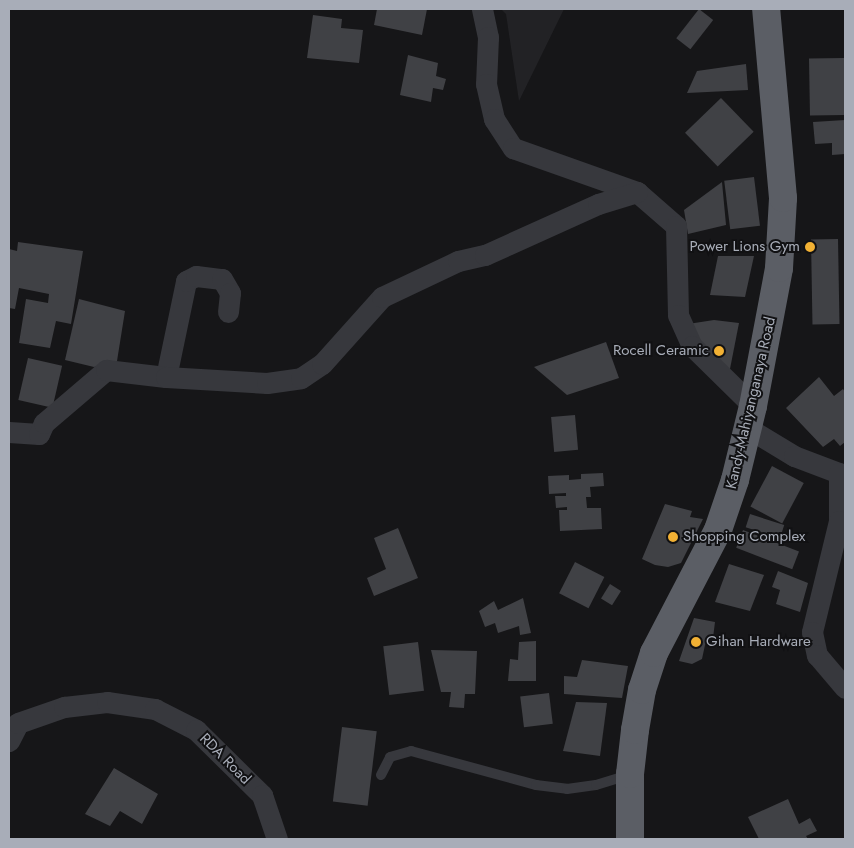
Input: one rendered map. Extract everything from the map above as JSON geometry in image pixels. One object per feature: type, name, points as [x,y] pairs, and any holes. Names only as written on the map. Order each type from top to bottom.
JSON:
[{"type":"highway","name":"Kandy-Mahiyanganaya Road","points":[[630,839],[630,774],[641,698],[654,653],[718,530],[735,480],[772,308],[783,232],[781,162],[766,9]]},
{"type":"street","points":[[482,9],[488,37],[486,84],[494,119],[513,148],[637,192],[676,226],[678,315],[692,346],[750,417],[794,456],[842,471],[839,521],[812,632],[818,655],[845,688]]},
{"type":"street","points":[[9,432],[39,434],[44,423],[106,370],[166,377],[267,383],[300,378],[322,364],[382,297],[458,261],[485,255],[598,204],[637,192]]},
{"type":"street","points":[[166,377],[186,281],[196,276],[222,279],[230,293],[228,312]]},
{"type":"street","name":"RDA Road","points":[[9,741],[18,723],[64,708],[107,702],[155,709],[196,730],[262,795],[277,839]]},
{"type":"lane","points":[[381,775],[390,757],[411,751],[536,785],[567,790],[596,785],[630,774]]},
{"type":"shaded area","points":[[501,9],[564,9],[519,101],[506,14]]},
{"type":"building","points":[[377,9],[427,9],[422,35],[374,25]]},
{"type":"building","points":[[699,9],[713,20],[690,49],[676,38]]},
{"type":"building","points":[[313,15],[342,19],[341,28],[363,30],[359,63],[307,58]]},
{"type":"building","points":[[408,55],[438,63],[436,76],[446,79],[443,90],[433,88],[431,102],[400,95]]},
{"type":"building","points":[[844,58],[845,115],[810,116],[809,59]]},
{"type":"building","points":[[746,64],[748,90],[687,93],[697,71]]},
{"type":"building","points":[[721,98],[754,132],[718,167],[685,133]]},
{"type":"building","points":[[845,120],[845,154],[832,155],[832,143],[815,144],[813,122]]},
{"type":"building","points":[[754,177],[760,226],[730,229],[724,181]]},
{"type":"building","points":[[722,182],[726,225],[688,234],[684,210]]},
{"type":"building","points":[[811,239],[838,239],[839,324],[812,324]]},
{"type":"building","points":[[18,242],[83,251],[71,324],[56,321],[50,348],[19,343],[26,299],[48,303],[49,294],[19,288],[15,309],[9,308],[9,249],[17,251]]},
{"type":"building","points":[[718,256],[754,256],[745,297],[710,295]]},
{"type":"building","points":[[79,299],[125,311],[117,361],[94,367],[65,360]]},
{"type":"building","name":"Rocell Ceramic","points":[[714,320],[739,323],[729,374],[714,362],[688,324]]},
{"type":"building","points":[[606,342],[619,378],[567,395],[534,367]]},
{"type":"building","points":[[28,358],[62,366],[52,408],[18,400]]},
{"type":"building","points":[[819,377],[834,396],[843,389],[845,392],[845,442],[840,446],[834,439],[823,447],[786,408]]},
{"type":"building","points":[[575,415],[578,450],[554,452],[551,417]]},
{"type":"building","points":[[772,466],[804,483],[782,524],[750,507]]},
{"type":"building","points":[[603,473],[604,486],[590,487],[591,497],[586,497],[587,508],[601,508],[602,529],[560,531],[559,510],[567,510],[567,507],[556,508],[555,496],[566,496],[566,493],[549,494],[548,476],[569,475],[569,480],[581,479],[581,474]]},
{"type":"building","name":"Shopping Complex","points":[[665,504],[692,511],[690,517],[703,519],[681,563],[668,567],[655,565],[642,559]]},
{"type":"building","points":[[750,514],[784,525],[780,538],[746,527]]},
{"type":"building","points":[[398,528],[418,578],[374,596],[367,578],[386,569],[374,538]]},
{"type":"building","points":[[743,530],[799,552],[792,569],[736,548]]},
{"type":"building","points":[[575,562],[604,577],[589,608],[559,593]]},
{"type":"building","points":[[729,564],[764,575],[750,611],[715,602]]},
{"type":"building","points":[[778,571],[808,583],[800,612],[776,604],[780,590],[772,587]]},
{"type":"building","points":[[610,584],[621,591],[612,605],[601,598]]},
{"type":"building","points":[[523,598],[531,633],[520,635],[519,626],[498,633],[495,623],[485,627],[479,611],[494,601],[498,610]]},
{"type":"building","name":"Gihan Hardware","points":[[694,618],[715,622],[713,638],[708,640],[705,645],[702,659],[692,664],[679,661]]},
{"type":"building","points":[[536,641],[536,681],[508,681],[510,659],[518,660],[519,642]]},
{"type":"building","points":[[418,642],[424,691],[389,695],[383,646]]},
{"type":"building","points":[[431,650],[477,651],[475,694],[465,694],[464,708],[449,707],[451,692],[441,692]]},
{"type":"building","points":[[582,660],[628,666],[622,698],[564,694],[564,676],[577,677]]},
{"type":"building","points":[[549,693],[553,724],[524,727],[520,697]]},
{"type":"building","points":[[576,702],[607,703],[600,756],[563,751]]},
{"type":"building","points":[[342,727],[377,731],[368,806],[333,801]]},
{"type":"building","points":[[114,768],[158,794],[142,824],[120,811],[110,826],[85,814]]},
{"type":"building","points":[[788,799],[799,824],[810,818],[817,831],[806,836],[808,839],[759,839],[748,817]]},
{"type":"place","name":"Power Lions Gym","points":[[810,247]]},
{"type":"place","name":"Rocell Ceramic","points":[[719,351]]},
{"type":"place","name":"Shopping Complex","points":[[673,537]]},
{"type":"place","name":"Gihan Hardware","points":[[696,642]]}]
